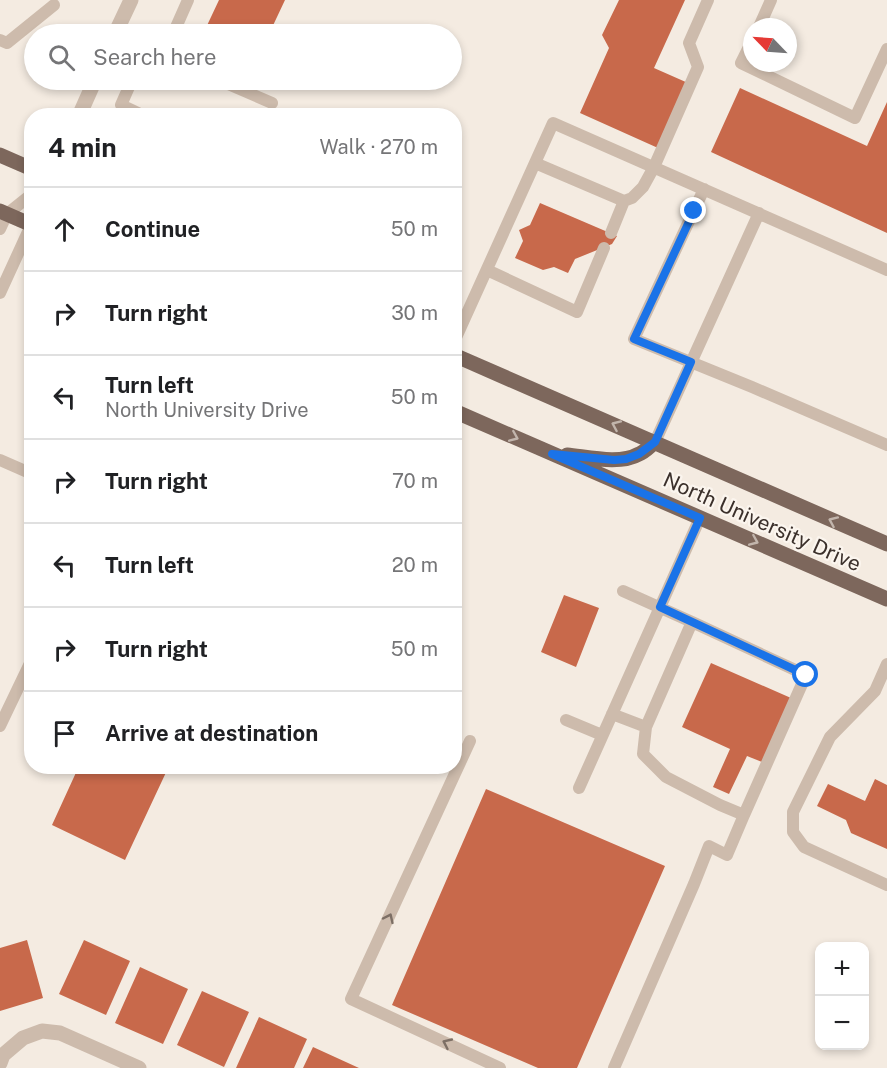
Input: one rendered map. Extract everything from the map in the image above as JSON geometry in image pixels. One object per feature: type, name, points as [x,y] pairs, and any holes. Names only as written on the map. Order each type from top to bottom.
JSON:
[{"type":"main road","points":[[0,155],[24,166]]},
{"type":"main road","points":[[3,212],[24,221]]},
{"type":"main road","name":"North University Drive","points":[[462,358],[887,544]]},
{"type":"main road","name":"North University Drive","points":[[462,415],[887,599]]},
{"type":"main road","points":[[552,454],[614,460],[626,459],[639,454],[655,442]]},
{"type":"street","points":[[119,24],[130,0]]},
{"type":"street","points":[[83,108],[91,90]]},
{"type":"street","points":[[0,1063],[3,1055],[23,1038],[42,1032],[60,1033],[139,1068]]},
{"type":"lane","points":[[177,24],[188,0]]},
{"type":"lane","points":[[535,163],[624,201],[632,198],[643,187],[654,167],[698,67],[689,43],[708,0]]},
{"type":"lane","points":[[763,18],[771,0]]},
{"type":"lane","points":[[27,24],[51,2]]},
{"type":"lane","points":[[0,40],[6,43],[24,27]]},
{"type":"lane","points":[[760,72],[855,118],[887,49]]},
{"type":"lane","points":[[127,108],[121,105],[128,90]]},
{"type":"lane","points":[[242,90],[272,103]]},
{"type":"lane","points":[[462,325],[553,123],[887,270]]},
{"type":"lane","points":[[704,189],[634,339],[887,445]]},
{"type":"lane","points":[[0,229],[3,212],[24,199]]},
{"type":"lane","points":[[611,233],[624,201]]},
{"type":"lane","points":[[655,442],[759,213]]},
{"type":"lane","points":[[0,293],[24,240]]},
{"type":"lane","points":[[487,270],[577,312],[604,248]]},
{"type":"lane","points":[[0,460],[24,470]]},
{"type":"lane","points":[[579,788],[700,518]]},
{"type":"lane","points":[[614,1068],[709,846],[728,855],[806,675],[623,591]]},
{"type":"lane","points":[[692,622],[646,727],[643,754],[666,777],[744,815]]},
{"type":"lane","points":[[887,664],[875,691],[830,737],[793,812],[793,832],[804,847],[887,885]]},
{"type":"lane","points":[[0,726],[24,676]]},
{"type":"lane","points":[[612,714],[646,727]]},
{"type":"lane","points":[[566,720],[602,735]]},
{"type":"lane","points":[[462,758],[470,741]]},
{"type":"lane","points":[[455,774],[351,999],[500,1068]]},
{"type":"building","points":[[219,0],[285,0],[274,24],[208,24]]},
{"type":"building","points":[[619,0],[685,0],[654,68],[688,83],[658,148],[580,113],[609,48],[602,35]]},
{"type":"building","points":[[740,88],[867,146],[887,102],[887,233],[711,152]]},
{"type":"building","points":[[540,203],[617,236],[612,244],[575,259],[568,273],[554,267],[543,270],[515,258],[523,241],[519,230],[530,225]]},
{"type":"building","points":[[564,595],[599,608],[576,667],[541,652]]},
{"type":"building","points":[[711,663],[791,698],[762,762],[747,756],[729,794],[713,787],[730,749],[682,727]]},
{"type":"building","points":[[75,774],[165,774],[125,860],[52,825]]},
{"type":"building","points":[[875,779],[887,785],[887,849],[851,833],[846,820],[817,806],[828,784],[865,801]]},
{"type":"building","points":[[486,789],[665,866],[577,1068],[538,1068],[392,1005]]},
{"type":"building","points":[[27,940],[43,998],[0,1011],[0,948]]},
{"type":"building","points":[[84,940],[130,961],[106,1015],[59,994]]},
{"type":"building","points":[[140,967],[188,989],[163,1044],[115,1023]]},
{"type":"building","points":[[202,991],[249,1012],[224,1067],[177,1045]]},
{"type":"building","points":[[259,1017],[307,1039],[294,1068],[236,1068]]},
{"type":"building","points":[[313,1047],[359,1068],[303,1068]]},
{"type":"route","points":[[694,211],[634,339],[691,362],[655,442],[639,454],[626,459],[614,460],[552,454],[700,518],[660,607],[806,675]]}]
